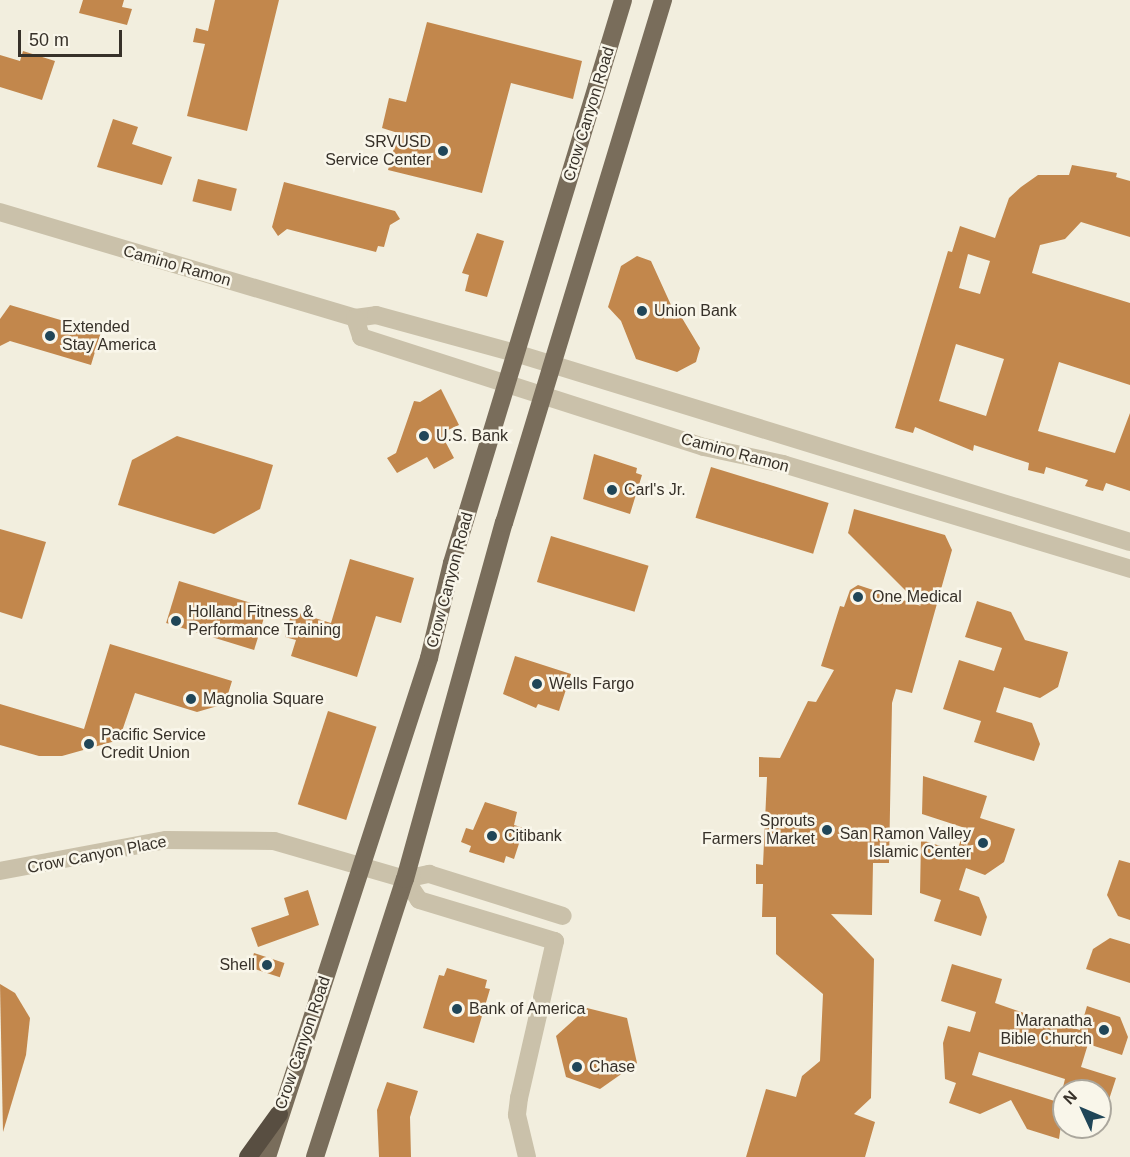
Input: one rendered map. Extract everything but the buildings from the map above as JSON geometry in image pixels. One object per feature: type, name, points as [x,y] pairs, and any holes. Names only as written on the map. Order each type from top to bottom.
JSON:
[{"type":"highway","points":[[248,1157],[279,1114]]},
{"type":"main road","name":"Crow Canyon Road","points":[[267,1157],[279,1114],[429,658],[452,563],[623,0]]},
{"type":"main road","points":[[315,1157],[405,879],[545,395],[663,0]]},
{"type":"street","name":"Camino Ramon","points":[[0,212],[355,318],[376,315],[515,353],[1130,542]]},
{"type":"street","name":"Camino Ramon","points":[[355,318],[362,337],[507,381],[704,447],[783,464],[1130,570]]},
{"type":"street","name":"Crow Canyon Place","points":[[0,872],[166,840],[227,838],[274,841],[405,879],[429,874],[563,916]]},
{"type":"street","points":[[405,879],[418,900],[555,941],[519,1098],[517,1115],[527,1157]]},
{"type":"place","name":"SRVUSD Service Center","points":[[443,151]]},
{"type":"place","name":"Union Bank","points":[[642,311]]},
{"type":"place","name":"Extended Stay America","points":[[50,336]]},
{"type":"place","name":"U.S. Bank","points":[[424,436]]},
{"type":"place","name":"Carl's Jr.","points":[[612,490]]},
{"type":"place","name":"One Medical","points":[[858,597]]},
{"type":"place","name":"Holland Fitness & Performance Training","points":[[176,621]]},
{"type":"place","name":"Wells Fargo","points":[[537,684]]},
{"type":"place","name":"Magnolia Square","points":[[191,699]]},
{"type":"place","name":"Pacific Service Credit Union","points":[[89,744]]},
{"type":"place","name":"Sprouts Farmers Market","points":[[827,830]]},
{"type":"place","name":"Citibank","points":[[492,836]]},
{"type":"place","name":"San Ramon Valley Islamic Center","points":[[983,843]]},
{"type":"place","name":"Shell","points":[[267,965]]},
{"type":"place","name":"Bank of America","points":[[457,1009]]},
{"type":"place","name":"Maranatha Bible Church","points":[[1104,1030]]},
{"type":"place","name":"Chase","points":[[577,1067]]}]
